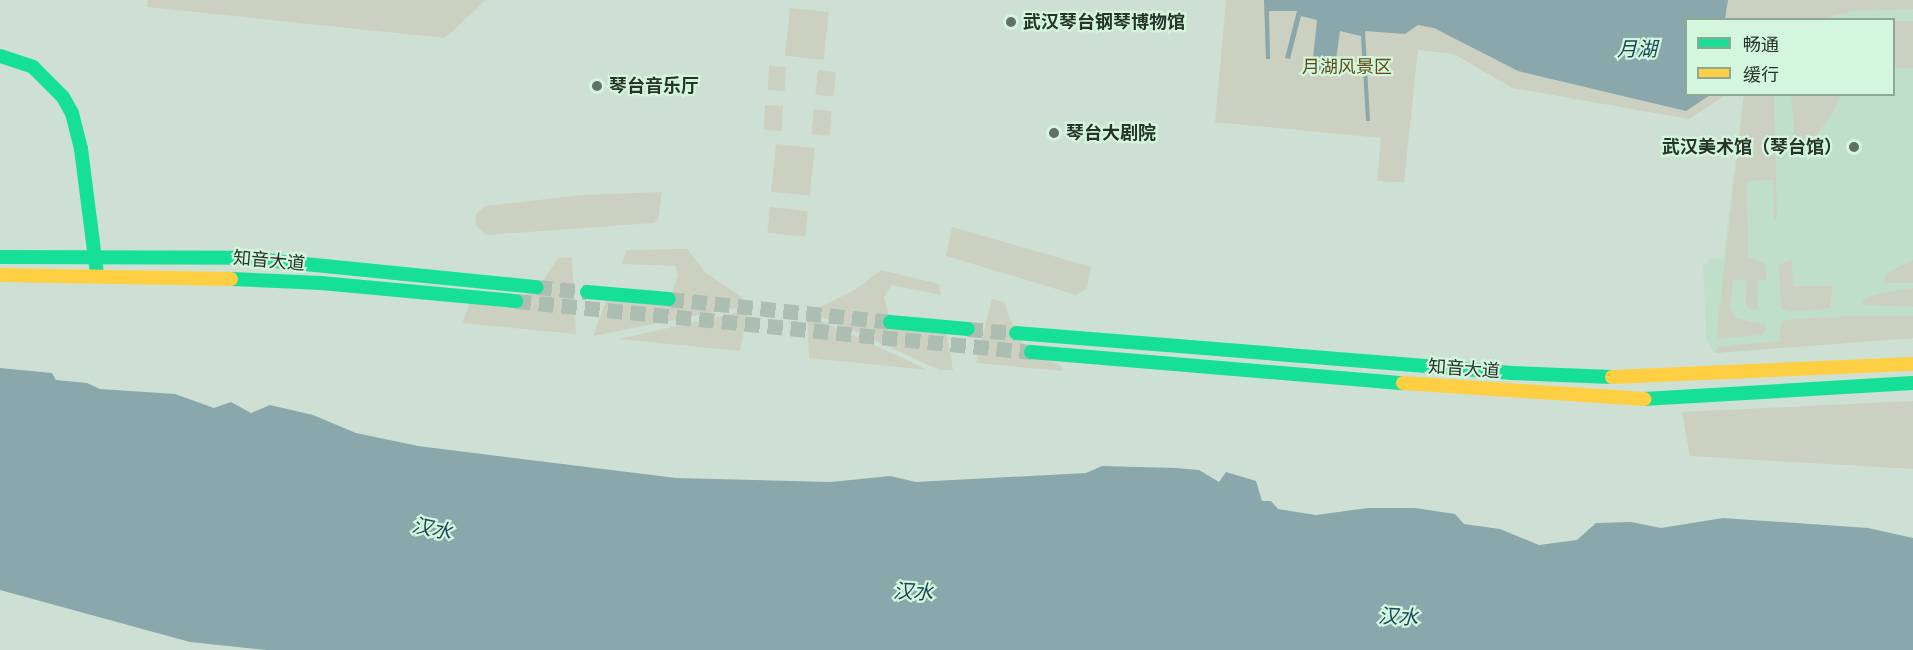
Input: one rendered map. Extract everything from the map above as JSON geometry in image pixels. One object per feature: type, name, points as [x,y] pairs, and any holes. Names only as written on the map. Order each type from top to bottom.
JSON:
[{"type":"main road","points":[[0,56],[33,67],[63,97],[72,113],[81,149],[97,274]]},
{"type":"main road","points":[[0,62],[33,67]]},
{"type":"main road","name":"知音大道","points":[[0,257],[244,258],[537,287]]},
{"type":"main road","name":"知音大道","points":[[0,275],[97,274],[321,283],[516,301]]},
{"type":"main road","points":[[587,292],[669,299]]},
{"type":"main road","points":[[890,322],[968,329]]},
{"type":"main road","name":"知音大道","points":[[1016,333],[1512,373],[1653,378],[1913,364]]},
{"type":"main road","name":"知音大道","points":[[1031,352],[1577,397],[1681,398],[1913,383]]},
{"type":"shaded area","points":[[1913,0],[1913,338],[1714,353],[1706,338],[1703,265],[1712,258],[1723,259],[1744,96],[1895,96],[1895,18],[1764,18]]},
{"type":"green space","points":[[148,0],[486,0],[445,38],[147,7]]},
{"type":"green space","name":"月湖风景区","points":[[1226,0],[1913,0],[1913,9],[1853,11],[1826,18],[1685,18],[1685,96],[1724,96],[1689,119],[1512,88],[1454,54],[1418,50],[1404,182],[1377,181],[1381,138],[1215,122]]},
{"type":"green space","points":[[790,8],[829,12],[824,60],[785,56]]},
{"type":"green space","points":[[1895,21],[1913,21],[1913,68],[1895,68]]},
{"type":"green space","points":[[769,66],[786,67],[785,91],[768,90]]},
{"type":"green space","points":[[818,70],[836,72],[833,97],[815,95]]},
{"type":"green space","points":[[1744,96],[1774,96],[1777,218],[1774,219],[1773,180],[1747,181],[1748,257],[1765,264],[1767,280],[1757,280],[1758,309],[1750,309],[1745,305],[1747,281],[1733,279],[1730,308],[1736,318],[1765,325],[1767,330],[1761,335],[1716,339]]},
{"type":"green space","points":[[1791,96],[1841,96],[1831,116],[1807,147],[1795,139]]},
{"type":"green space","points":[[765,105],[783,106],[782,131],[764,130]]},
{"type":"green space","points":[[814,109],[832,111],[829,136],[811,134]]},
{"type":"green space","points":[[776,144],[815,148],[810,196],[771,192]]},
{"type":"green space","points":[[662,192],[658,219],[653,223],[486,235],[475,225],[476,214],[485,206],[582,195]]},
{"type":"green space","points":[[770,207],[808,211],[805,237],[767,233]]},
{"type":"green space","points":[[952,227],[1091,267],[1087,288],[1076,295],[946,256]]},
{"type":"green space","points":[[687,249],[706,273],[742,297],[741,307],[593,336],[606,301],[668,302],[678,275],[675,266],[621,264],[627,250]]},
{"type":"green space","points":[[572,257],[576,334],[462,323],[470,303],[516,301],[542,282],[558,258]]},
{"type":"green space","points":[[1792,259],[1793,286],[1833,286],[1830,308],[1789,312],[1781,309],[1779,265]]},
{"type":"green space","points":[[1913,260],[1913,283],[1883,283],[1887,273]]},
{"type":"green space","points":[[881,270],[939,284],[941,295],[892,285],[884,296],[890,322],[947,334],[953,370],[940,370],[816,314],[820,307],[855,290]]},
{"type":"green space","points":[[1913,288],[1913,307],[1862,305],[1864,299],[1881,293]]},
{"type":"green space","points":[[992,299],[1004,302],[1016,333],[1027,348],[1062,367],[1063,371],[976,363]]},
{"type":"green space","points":[[739,312],[748,313],[740,351],[619,339]]},
{"type":"green space","points":[[1848,316],[1913,316],[1913,338],[1715,353],[1718,347],[1780,341],[1780,327],[1785,320]]},
{"type":"green space","points":[[807,318],[815,318],[928,370],[809,358]]},
{"type":"green space","points":[[1913,401],[1913,469],[1690,456],[1682,412]]},
{"type":"water","name":"月湖","points":[[1264,0],[1728,0],[1725,18],[1685,18],[1685,96],[1708,96],[1686,111],[1518,71],[1434,28],[1418,25],[1405,34],[1365,31],[1370,121],[1366,121],[1361,36],[1340,31],[1334,74],[1312,68],[1317,20],[1301,16],[1290,59],[1285,58],[1297,11],[1269,11],[1270,59],[1266,59]]},
{"type":"water","name":"汉水","points":[[0,368],[52,373],[56,380],[87,383],[100,389],[175,394],[214,408],[231,402],[251,413],[270,405],[313,415],[356,433],[418,446],[676,478],[831,482],[890,476],[916,482],[1086,473],[1102,466],[1176,468],[1199,470],[1219,482],[1226,472],[1256,481],[1262,501],[1271,501],[1278,509],[1316,515],[1368,508],[1415,508],[1455,514],[1464,524],[1500,529],[1539,545],[1577,540],[1596,523],[1631,522],[1661,528],[1723,518],[1868,528],[1913,538],[1913,650],[266,650],[190,642],[0,590]]},
{"type":"tunnel","points":[[537,287],[587,292]]},
{"type":"tunnel","points":[[669,299],[890,322]]},
{"type":"tunnel","points":[[516,301],[1031,352]]},
{"type":"tunnel","points":[[968,329],[1016,333]]},
{"type":"traffic: fast","points":[[0,56],[33,67],[63,97],[72,113],[81,149],[97,274]]},
{"type":"traffic: fast","points":[[0,257],[245,258],[537,287]]},
{"type":"traffic: fast","points":[[231,279],[321,283],[516,301]]},
{"type":"traffic: fast","points":[[587,292],[669,299]]},
{"type":"traffic: fast","points":[[890,322],[968,329]]},
{"type":"traffic: fast","points":[[1016,333],[1512,373],[1612,377]]},
{"type":"traffic: fast","points":[[1031,352],[1403,383]]},
{"type":"traffic: fast","points":[[1644,399],[1913,383]]},
{"type":"traffic: slow","points":[[0,275],[231,279]]},
{"type":"traffic: slow","points":[[1612,377],[1913,364]]},
{"type":"traffic: slow","points":[[1403,383],[1644,399]]},
{"type":"place","name":"武汉琴台钢琴博物馆","points":[[1011,22]]},
{"type":"place","name":"琴台音乐厅","points":[[597,86]]},
{"type":"place","name":"琴台大剧院","points":[[1054,133]]},
{"type":"place","name":"武汉美术馆（琴台馆）","points":[[1854,147]]}]
